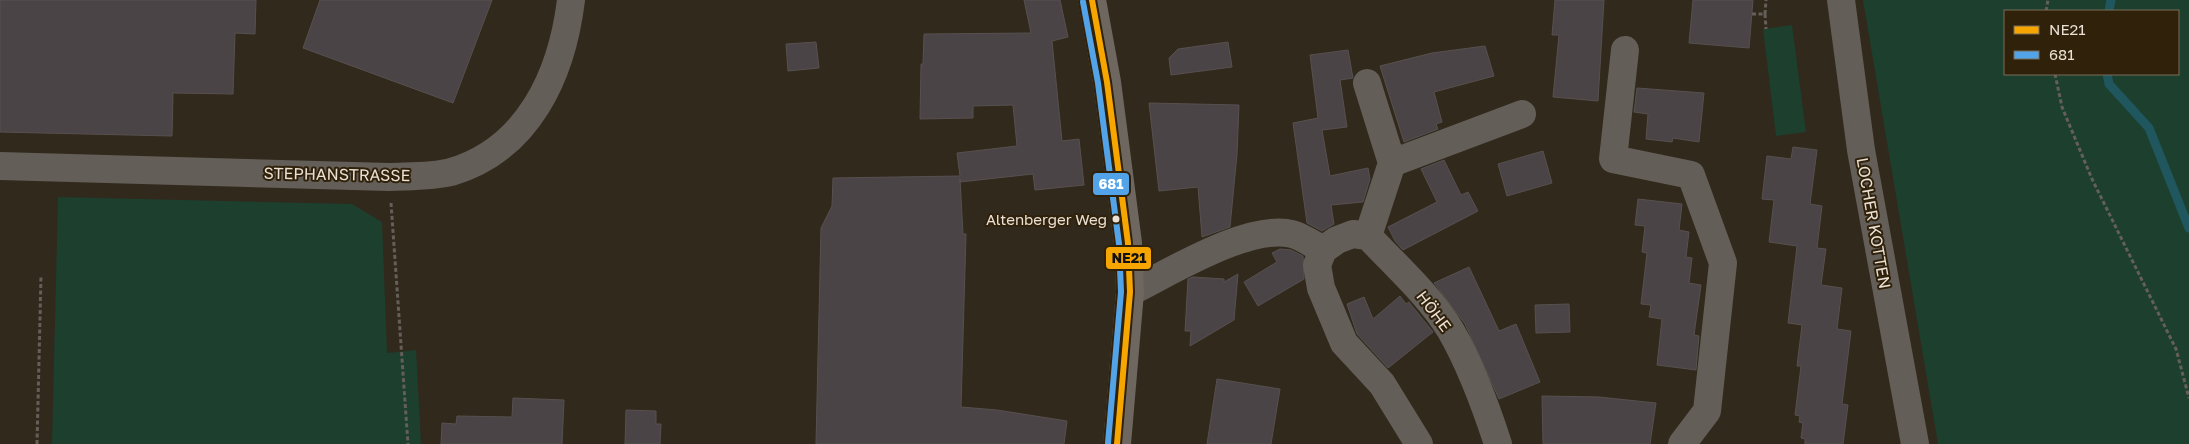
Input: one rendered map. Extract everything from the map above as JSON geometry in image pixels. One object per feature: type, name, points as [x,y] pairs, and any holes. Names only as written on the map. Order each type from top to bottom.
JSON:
[{"type":"main road","points":[[1092,0],[1107,82],[1124,213],[1130,292],[1117,444]]},
{"type":"street","name":"STEPHANSTRASSE","points":[[0,166],[390,177],[424,176],[451,172],[481,158],[508,140],[530,118],[550,83],[566,38],[571,0]]},
{"type":"street","name":"LOCHER KOTTEN","points":[[1841,0],[1861,150],[1915,444]]},
{"type":"street","points":[[1625,50],[1613,159],[1691,176],[1723,263],[1707,411],[1682,444]]},
{"type":"street","points":[[1367,83],[1392,163],[1368,236],[1353,234],[1337,240],[1323,250],[1317,265],[1321,288],[1344,343],[1382,384],[1419,444]]},
{"type":"street","points":[[1392,163],[1522,114]]},
{"type":"street","points":[[1130,292],[1224,245],[1263,236],[1279,233],[1293,234],[1323,250]]},
{"type":"street","name":"HÖHE","points":[[1368,236],[1430,302],[1451,331],[1477,388],[1498,444]]},
{"type":"path","points":[[1766,0],[1766,28]]},
{"type":"path","points":[[1752,14],[1766,14]]},
{"type":"path","points":[[2055,75],[2062,107],[2092,179],[2176,349],[2189,398]]},
{"type":"path","points":[[390,177],[408,444]]},
{"type":"path","points":[[38,444],[42,276]]},
{"type":"green space","points":[[1863,0],[2189,0],[2189,444],[1938,444]]},
{"type":"green space","points":[[1792,25],[1806,132],[1776,136],[1763,29]]},
{"type":"green space","points":[[58,197],[352,204],[382,222],[387,353],[416,350],[421,444],[52,444]]},
{"type":"building","points":[[0,0],[256,0],[255,34],[235,33],[233,94],[173,93],[172,136],[0,132]]},
{"type":"building","points":[[320,0],[492,0],[453,103],[303,48]]},
{"type":"building","points":[[1024,0],[1060,0],[1068,37],[1052,41],[1062,141],[1079,139],[1084,185],[1035,190],[1033,174],[960,182],[963,234],[966,234],[961,407],[997,410],[1067,421],[1064,444],[816,444],[821,228],[832,206],[833,178],[960,176],[957,153],[1017,146],[1013,105],[973,106],[973,118],[920,119],[921,64],[923,64],[924,34],[1031,33]]},
{"type":"building","points":[[1555,0],[1604,0],[1598,101],[1553,97],[1559,35],[1552,35]]},
{"type":"building","points":[[1693,0],[1753,0],[1749,48],[1689,43]]},
{"type":"building","points":[[816,42],[819,68],[788,71],[786,44]]},
{"type":"building","points":[[1228,42],[1232,67],[1171,75],[1169,58],[1178,49]]},
{"type":"building","points":[[1485,46],[1494,76],[1434,92],[1442,122],[1436,124],[1438,129],[1404,142],[1380,66],[1432,53]]},
{"type":"building","points":[[1348,50],[1353,78],[1340,80],[1347,127],[1322,130],[1330,176],[1368,168],[1370,179],[1363,202],[1331,205],[1334,224],[1322,231],[1307,223],[1293,123],[1318,118],[1310,55]]},
{"type":"building","points":[[1637,88],[1704,93],[1699,142],[1673,138],[1672,142],[1646,139],[1648,114],[1634,112]]},
{"type":"building","points":[[1149,103],[1239,105],[1237,154],[1230,227],[1202,237],[1198,187],[1159,191]]},
{"type":"building","points":[[1793,147],[1817,150],[1810,204],[1822,206],[1817,248],[1826,249],[1821,285],[1842,288],[1837,329],[1851,331],[1842,404],[1848,405],[1843,444],[1805,444],[1805,439],[1801,438],[1803,423],[1799,422],[1800,416],[1795,415],[1801,366],[1797,366],[1802,325],[1788,323],[1797,246],[1769,242],[1774,200],[1762,199],[1767,156],[1791,159]]},
{"type":"building","points":[[1543,151],[1552,183],[1507,196],[1498,164]]},
{"type":"building","points":[[1444,160],[1461,195],[1468,192],[1478,211],[1403,250],[1395,241],[1388,227],[1437,202],[1421,169]]},
{"type":"building","points":[[1638,199],[1682,204],[1679,230],[1689,232],[1686,257],[1692,258],[1689,283],[1701,285],[1694,335],[1699,336],[1696,370],[1657,365],[1662,319],[1649,317],[1651,305],[1641,304],[1647,253],[1642,252],[1645,226],[1635,225]]},
{"type":"building","points":[[1280,249],[1291,250],[1303,256],[1304,279],[1258,306],[1244,282],[1277,262],[1272,253]]},
{"type":"building","points":[[1469,267],[1499,331],[1516,324],[1540,382],[1499,399],[1465,324],[1434,283]]},
{"type":"building","points":[[1238,274],[1234,320],[1190,346],[1191,331],[1185,331],[1188,279],[1193,277],[1224,279],[1224,282]]},
{"type":"building","points":[[1400,296],[1406,304],[1409,302],[1433,332],[1388,368],[1357,334],[1347,304],[1364,297],[1373,319]]},
{"type":"building","points":[[1569,304],[1570,332],[1536,333],[1535,305]]},
{"type":"building","points":[[1217,379],[1280,389],[1271,444],[1207,444]]},
{"type":"building","points":[[1542,396],[1599,397],[1656,403],[1650,444],[1543,444]]},
{"type":"building","points":[[513,398],[564,400],[562,444],[441,444],[442,423],[456,424],[457,416],[512,417]]},
{"type":"building","points":[[626,410],[656,411],[656,424],[661,424],[660,444],[625,444]]},
{"type":"waterway","points":[[2109,10],[2111,0]]},
{"type":"waterway","points":[[2107,75],[2109,84],[2149,128],[2189,228]]},
{"type":"transit line","name":"NE21","points":[[1092,0],[1107,82],[1128,243],[1130,292],[1117,444]]},
{"type":"transit line","name":"681","points":[[1083,2],[1098,83],[1119,244],[1121,292],[1108,443]]},
{"type":"place","name":"Altenberger Weg","points":[[1116,219]]}]
